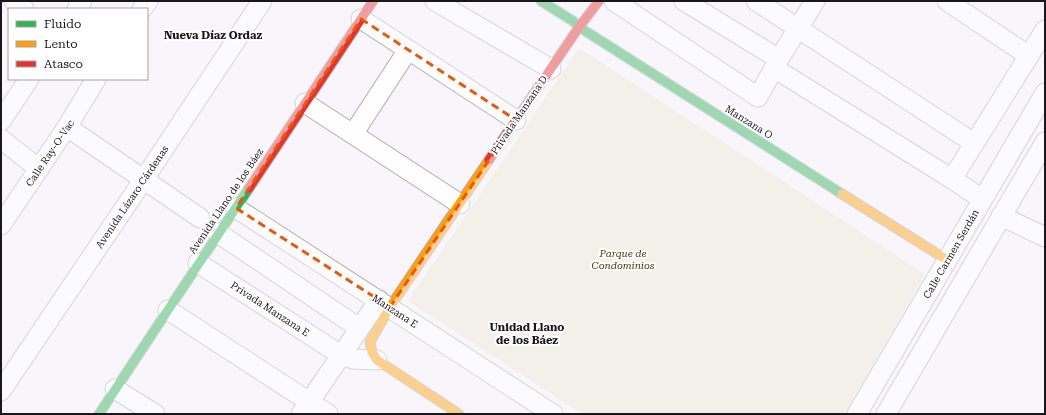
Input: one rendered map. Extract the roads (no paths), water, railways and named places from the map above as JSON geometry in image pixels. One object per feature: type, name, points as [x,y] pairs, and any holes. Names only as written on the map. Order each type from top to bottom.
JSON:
[{"type":"street","points":[[14,1],[23,8]]},
{"type":"street","name":"Avenida Lázaro Cárdenas","points":[[1,391],[262,1]]},
{"type":"street","name":"Avenida Llano de los Báez","points":[[99,414],[373,1]]},
{"type":"street","points":[[435,1],[551,69]]},
{"type":"street","name":"Manzana O","points":[[541,1],[947,260]]},
{"type":"street","points":[[576,24],[586,1]]},
{"type":"street","name":"Privada Manzana D","points":[[377,360],[372,352],[370,342],[384,304],[460,204],[551,69],[576,24],[599,1]]},
{"type":"street","points":[[614,1],[758,97],[815,1]]},
{"type":"street","points":[[684,1],[982,199]]},
{"type":"street","points":[[756,1],[974,143]]},
{"type":"street","points":[[947,1],[1028,56]]},
{"type":"street","points":[[361,19],[516,120]]},
{"type":"street","points":[[952,179],[1045,30]]},
{"type":"street","points":[[354,134],[408,50]]},
{"type":"street","points":[[1,121],[28,80]]},
{"type":"street","name":"Calle Ray-O-Vac","points":[[1,226],[67,127],[95,80]]},
{"type":"street","name":"Calle Carmen Serdán","points":[[857,414],[1045,93]]},
{"type":"street","points":[[305,103],[460,204]]},
{"type":"street","points":[[67,127],[200,218]]},
{"type":"street","points":[[1,139],[39,169]]},
{"type":"street","points":[[891,412],[1001,216],[1045,142]]},
{"type":"street","name":"Manzana E","points":[[236,208],[384,304],[544,412]]},
{"type":"street","points":[[1001,216],[1045,238]]},
{"type":"street","points":[[218,233],[359,328]]},
{"type":"street","name":"Privada Manzana E","points":[[198,263],[341,356]]},
{"type":"street","points":[[305,408],[359,328],[384,304]]},
{"type":"street","points":[[168,310],[305,408],[328,414]]},
{"type":"street","points":[[341,356],[353,359],[377,360],[460,414]]},
{"type":"street","points":[[116,389],[155,414]]},
{"type":"district","name":"Nueva Díaz Ordaz","points":[[213,35]]},
{"type":"district","name":"Unidad Llano de los Báez","points":[[527,333]]},
{"type":"park label","name":"Parque de Condominios","points":[[623,258]]}]
